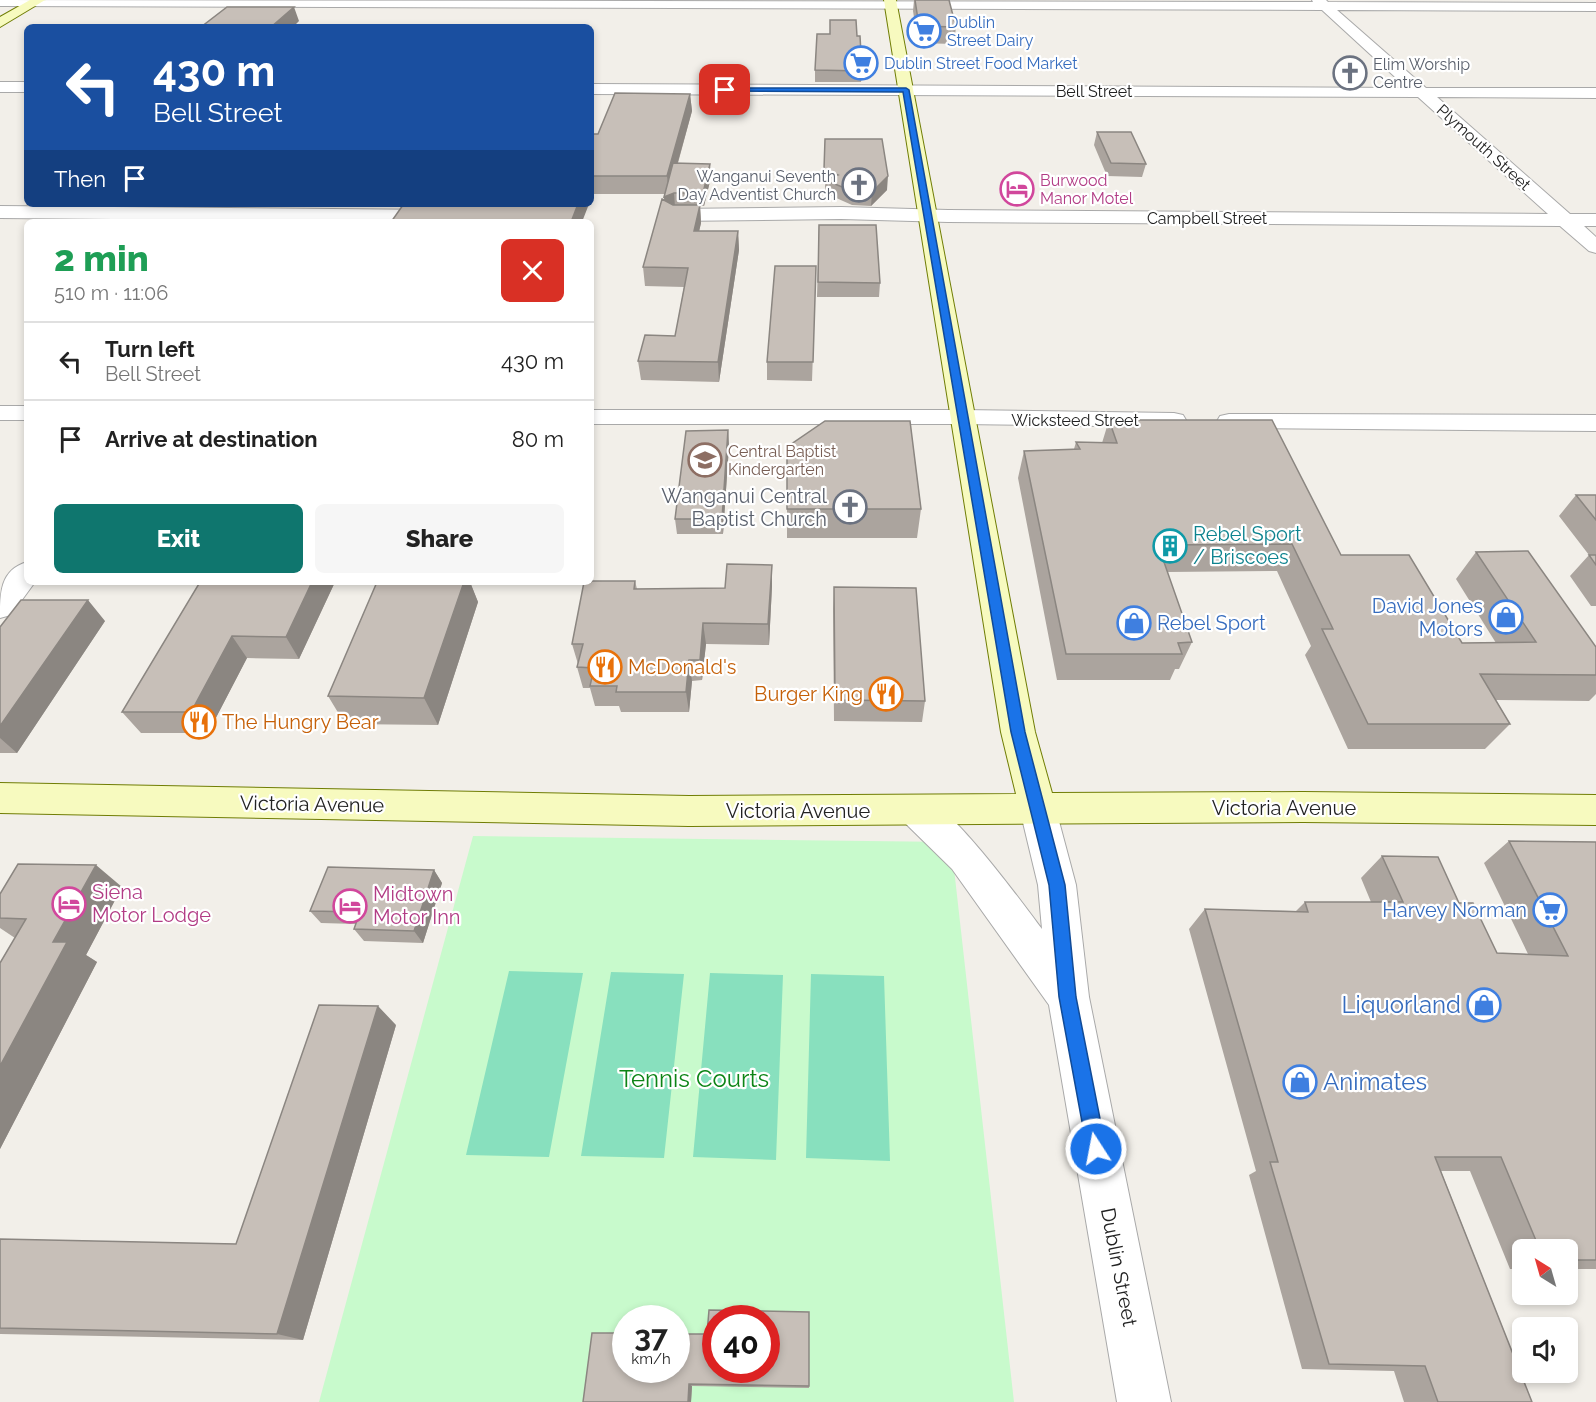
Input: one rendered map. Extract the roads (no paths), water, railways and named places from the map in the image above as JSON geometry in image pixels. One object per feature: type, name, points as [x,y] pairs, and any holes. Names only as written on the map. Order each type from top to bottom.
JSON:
[{"type":"main road","points":[[0,22],[37,1]]},
{"type":"main road","name":"Dublin Street","points":[[891,2],[1018,732],[1038,810]]},
{"type":"main road","name":"Victoria Avenue","points":[[0,798],[678,811],[1303,807],[1596,810]]},
{"type":"street","points":[[0,2],[1530,3],[1596,7]]},
{"type":"street","points":[[452,19],[465,2]]},
{"type":"street","name":"Plymouth Street","points":[[1321,3],[1596,247]]},
{"type":"street","points":[[0,87],[24,87]]},
{"type":"street","name":"Bell Street","points":[[594,89],[1596,93]]},
{"type":"street","points":[[0,212],[446,216]]},
{"type":"street","name":"Campbell Street","points":[[675,214],[1596,220]]},
{"type":"street","points":[[0,413],[24,413]]},
{"type":"street","name":"Wicksteed Street","points":[[594,417],[962,417],[1033,420],[1596,423]]},
{"type":"street","points":[[0,607],[24,576]]},
{"type":"street","name":"Dublin Street","points":[[1038,810],[1057,885],[1068,997],[1144,1402]]},
{"type":"street","points":[[917,811],[965,857],[1068,997]]},
{"type":"place","name":"Dublin Street Dairy","points":[[924,31]]},
{"type":"place","name":"Dublin Street Food Market","points":[[861,63]]},
{"type":"place","name":"Elim Worship Centre","points":[[1350,73]]},
{"type":"place","name":"Wanganui Seventh Day Adventist Church","points":[[859,185]]},
{"type":"place","name":"Burwood Manor Motel","points":[[1017,189]]},
{"type":"place","name":"Central Baptist Kindergarten","points":[[705,460]]},
{"type":"place","name":"Wanganui Central Baptist Church","points":[[850,507]]},
{"type":"place","name":"Rebel Sport / Briscoes","points":[[1170,546]]},
{"type":"place","name":"David Jones Motors","points":[[1506,617]]},
{"type":"place","name":"Rebel Sport","points":[[1134,623]]},
{"type":"place","name":"McDonald's","points":[[605,667]]},
{"type":"place","name":"Burger King","points":[[886,694]]},
{"type":"place","name":"The Hungry Bear","points":[[199,722]]},
{"type":"place","name":"Siena Motor Lodge","points":[[69,904]]},
{"type":"place","name":"Midtown Motor Inn","points":[[350,906]]},
{"type":"place","name":"Harvey Norman","points":[[1550,910]]},
{"type":"place","name":"Liquorland","points":[[1484,1005]]},
{"type":"place","name":"Animates","points":[[1300,1082]]},
{"type":"park label","name":"Tennis Courts","points":[[694,1079]]}]
